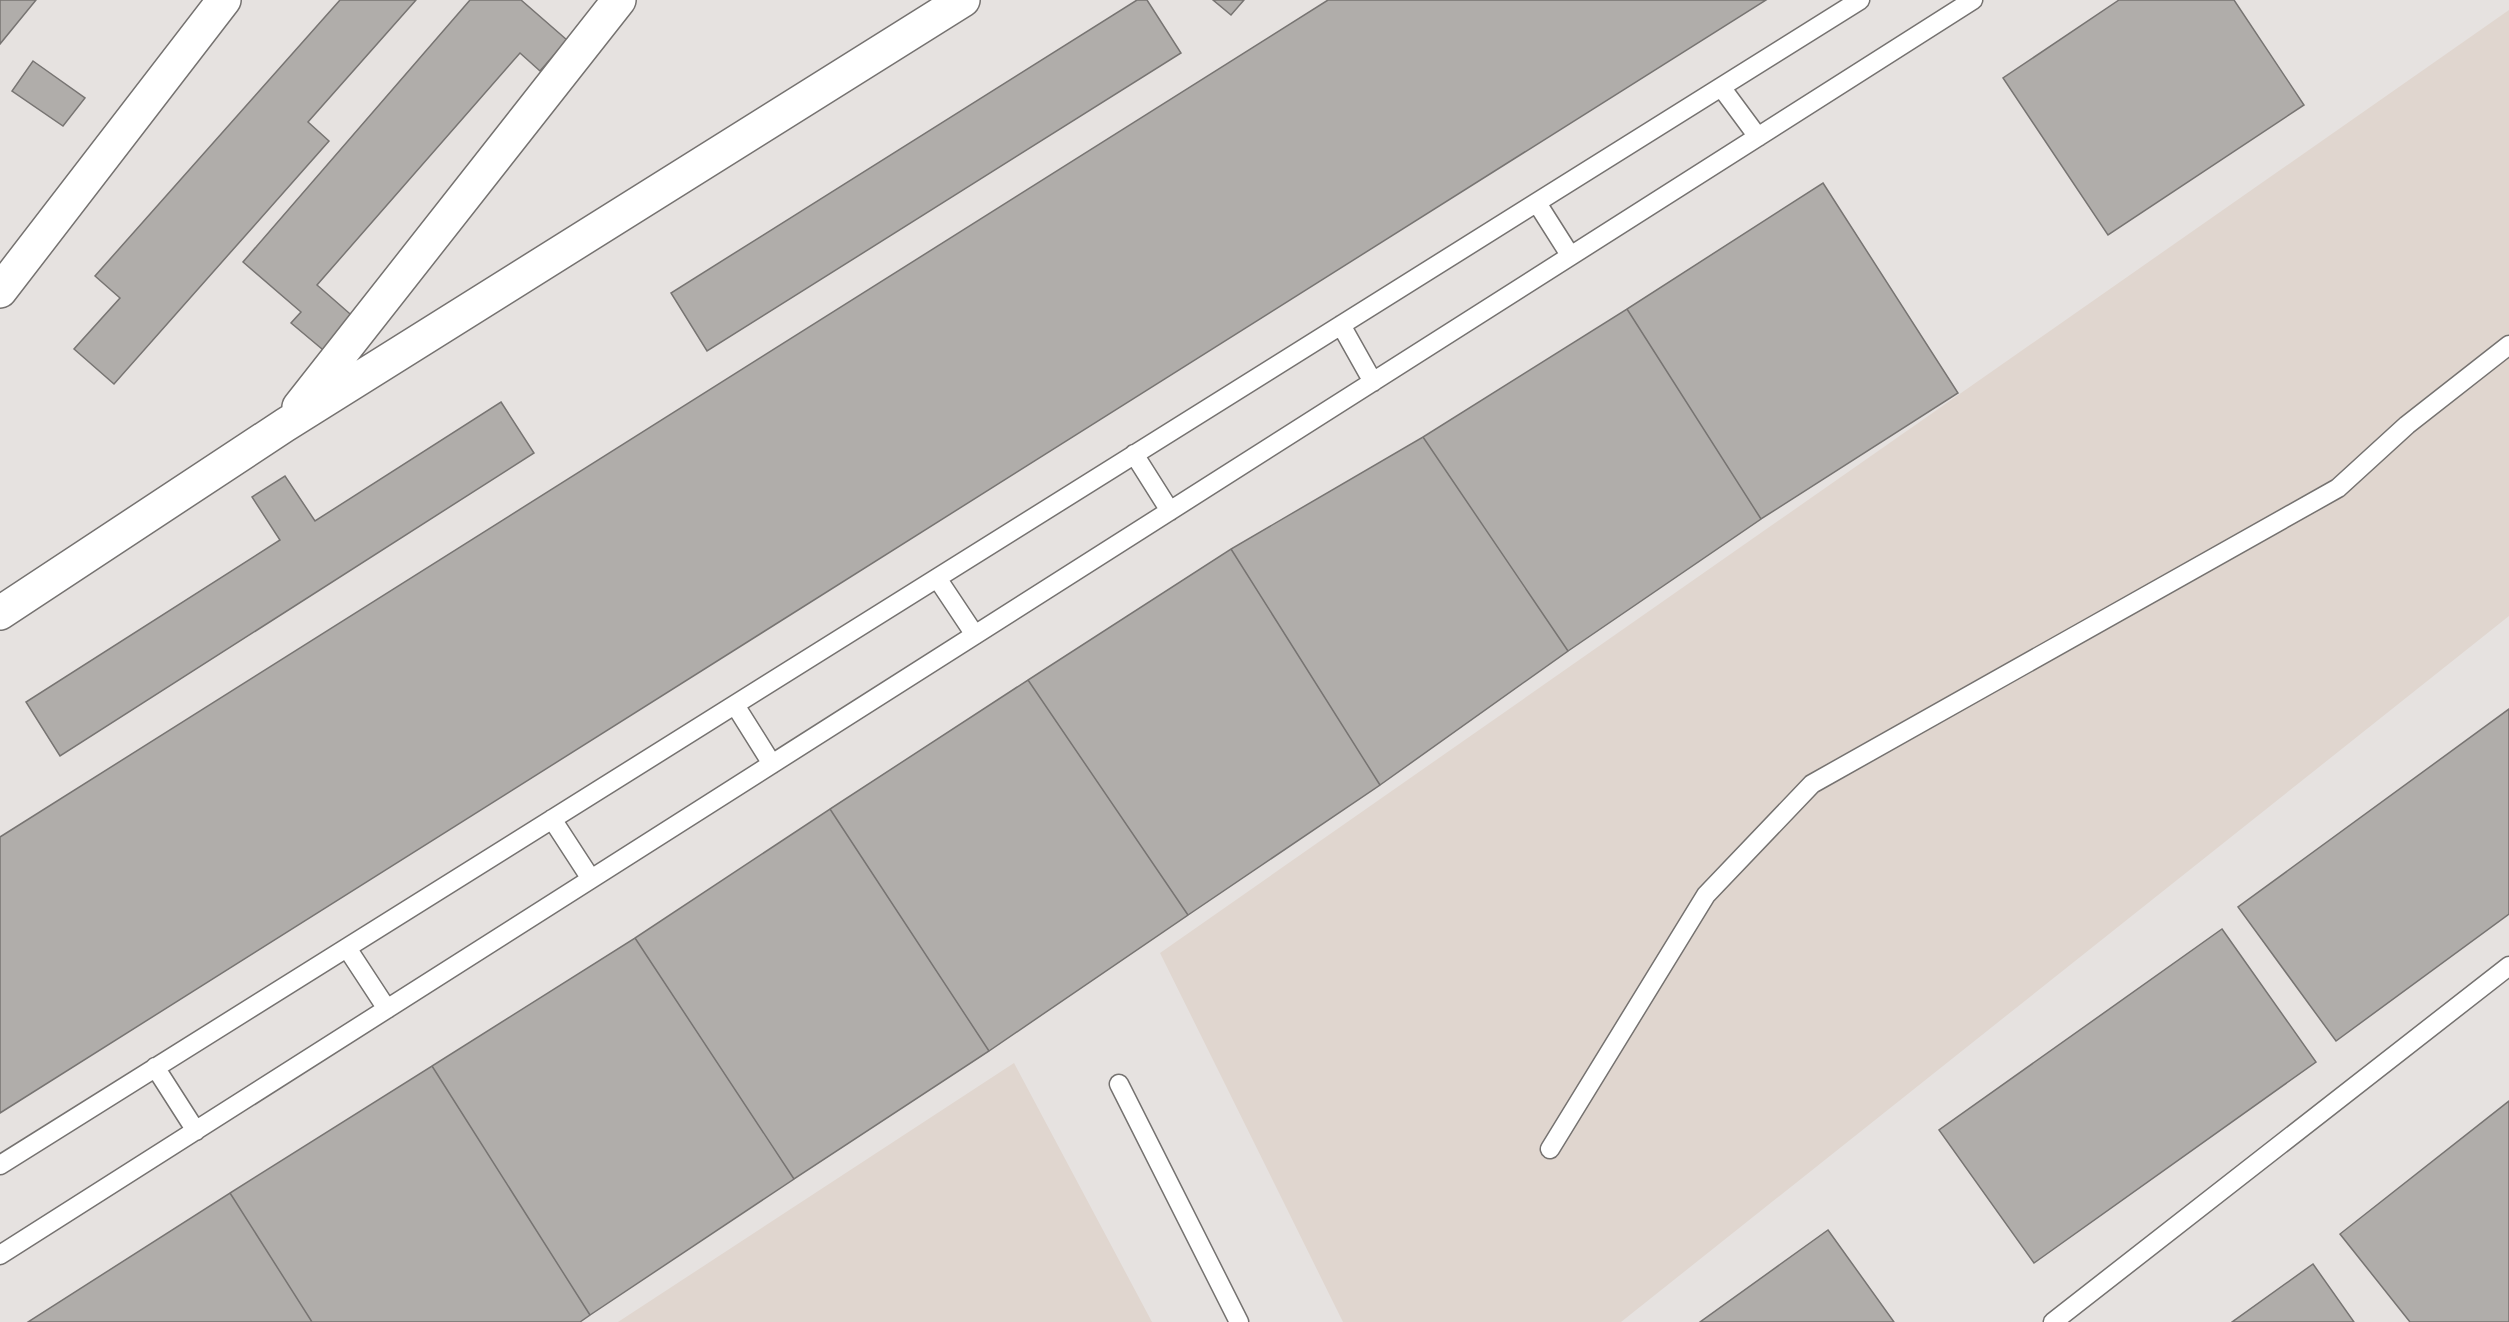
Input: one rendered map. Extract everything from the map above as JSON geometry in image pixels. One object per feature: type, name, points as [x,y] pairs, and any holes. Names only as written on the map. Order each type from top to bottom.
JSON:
[{"type":"street","points":[[0,291],[224,0]]},
{"type":"street","points":[[285,425],[619,0]]},
{"type":"street","points":[[0,613],[285,425],[963,0]]},
{"type":"lane","points":[[0,1165],[1860,0]]},
{"type":"lane","points":[[1,1251],[196,1131],[1373,382],[1964,2]]},
{"type":"lane","points":[[1721,87],[1758,136]]},
{"type":"lane","points":[[1537,203],[1570,255]]},
{"type":"lane","points":[[1341,325],[1373,382]]},
{"type":"lane","points":[[1550,1149],[1706,895],[1812,784],[2338,488],[2408,425],[2509,345]]},
{"type":"lane","points":[[1134,454],[1170,511]]},
{"type":"lane","points":[[937,578],[975,635]]},
{"type":"lane","points":[[735,705],[771,764]]},
{"type":"lane","points":[[552,819],[591,879]]},
{"type":"lane","points":[[347,948],[387,1009]]},
{"type":"lane","points":[[2054,1322],[2509,966]]},
{"type":"lane","points":[[155,1067],[196,1131]]},
{"type":"lane","points":[[1119,1084],[1239,1322]]},
{"type":"shaded area","points":[[2509,10],[2509,616],[1621,1322],[1343,1322],[1160,953]]},
{"type":"shaded area","points":[[1014,1063],[1152,1322],[618,1322]]},
{"type":"building","points":[[0,0],[36,0],[0,44]]},
{"type":"building","points":[[340,0],[416,0],[308,122],[329,141],[114,384],[74,349],[120,298],[95,276]]},
{"type":"building","points":[[470,0],[521,0],[567,40],[540,71],[520,53],[317,285],[357,320],[328,354],[291,323],[301,312],[243,262]]},
{"type":"building","points":[[1137,0],[1147,0],[1181,53],[707,351],[671,293]]},
{"type":"building","points":[[1213,0],[1244,0],[1231,15]]},
{"type":"building","points":[[1328,0],[1766,0],[0,1113],[0,837]]},
{"type":"building","points":[[2119,0],[2234,0],[2304,105],[2108,235],[2003,78]]},
{"type":"building","points":[[33,61],[85,98],[63,126],[12,91]]},
{"type":"building","points":[[1823,183],[1958,393],[1761,519],[1627,309]]},
{"type":"building","points":[[1627,309],[1761,519],[1568,651],[1423,437]]},
{"type":"building","points":[[501,402],[534,453],[60,756],[26,702],[280,540],[252,497],[285,476],[315,521]]},
{"type":"building","points":[[1423,437],[1568,651],[1380,785],[1231,549]]},
{"type":"building","points":[[1231,549],[1380,785],[1188,915],[1028,680]]},
{"type":"building","points":[[1028,680],[1188,915],[989,1051],[830,809]]},
{"type":"building","points":[[2509,709],[2509,914],[2336,1041],[2238,907]]},
{"type":"building","points":[[830,809],[989,1051],[794,1179],[635,938]]},
{"type":"building","points":[[2222,929],[2316,1062],[2034,1263],[1939,1130]]},
{"type":"building","points":[[635,938],[794,1179],[590,1315],[432,1066]]},
{"type":"building","points":[[432,1066],[590,1315],[580,1322],[312,1322],[230,1193]]},
{"type":"building","points":[[2509,1101],[2509,1322],[2410,1322],[2340,1234]]},
{"type":"building","points":[[230,1193],[312,1322],[28,1322]]},
{"type":"building","points":[[1828,1230],[1894,1322],[1700,1322]]},
{"type":"building","points":[[2313,1264],[2354,1322],[2232,1322]]}]
